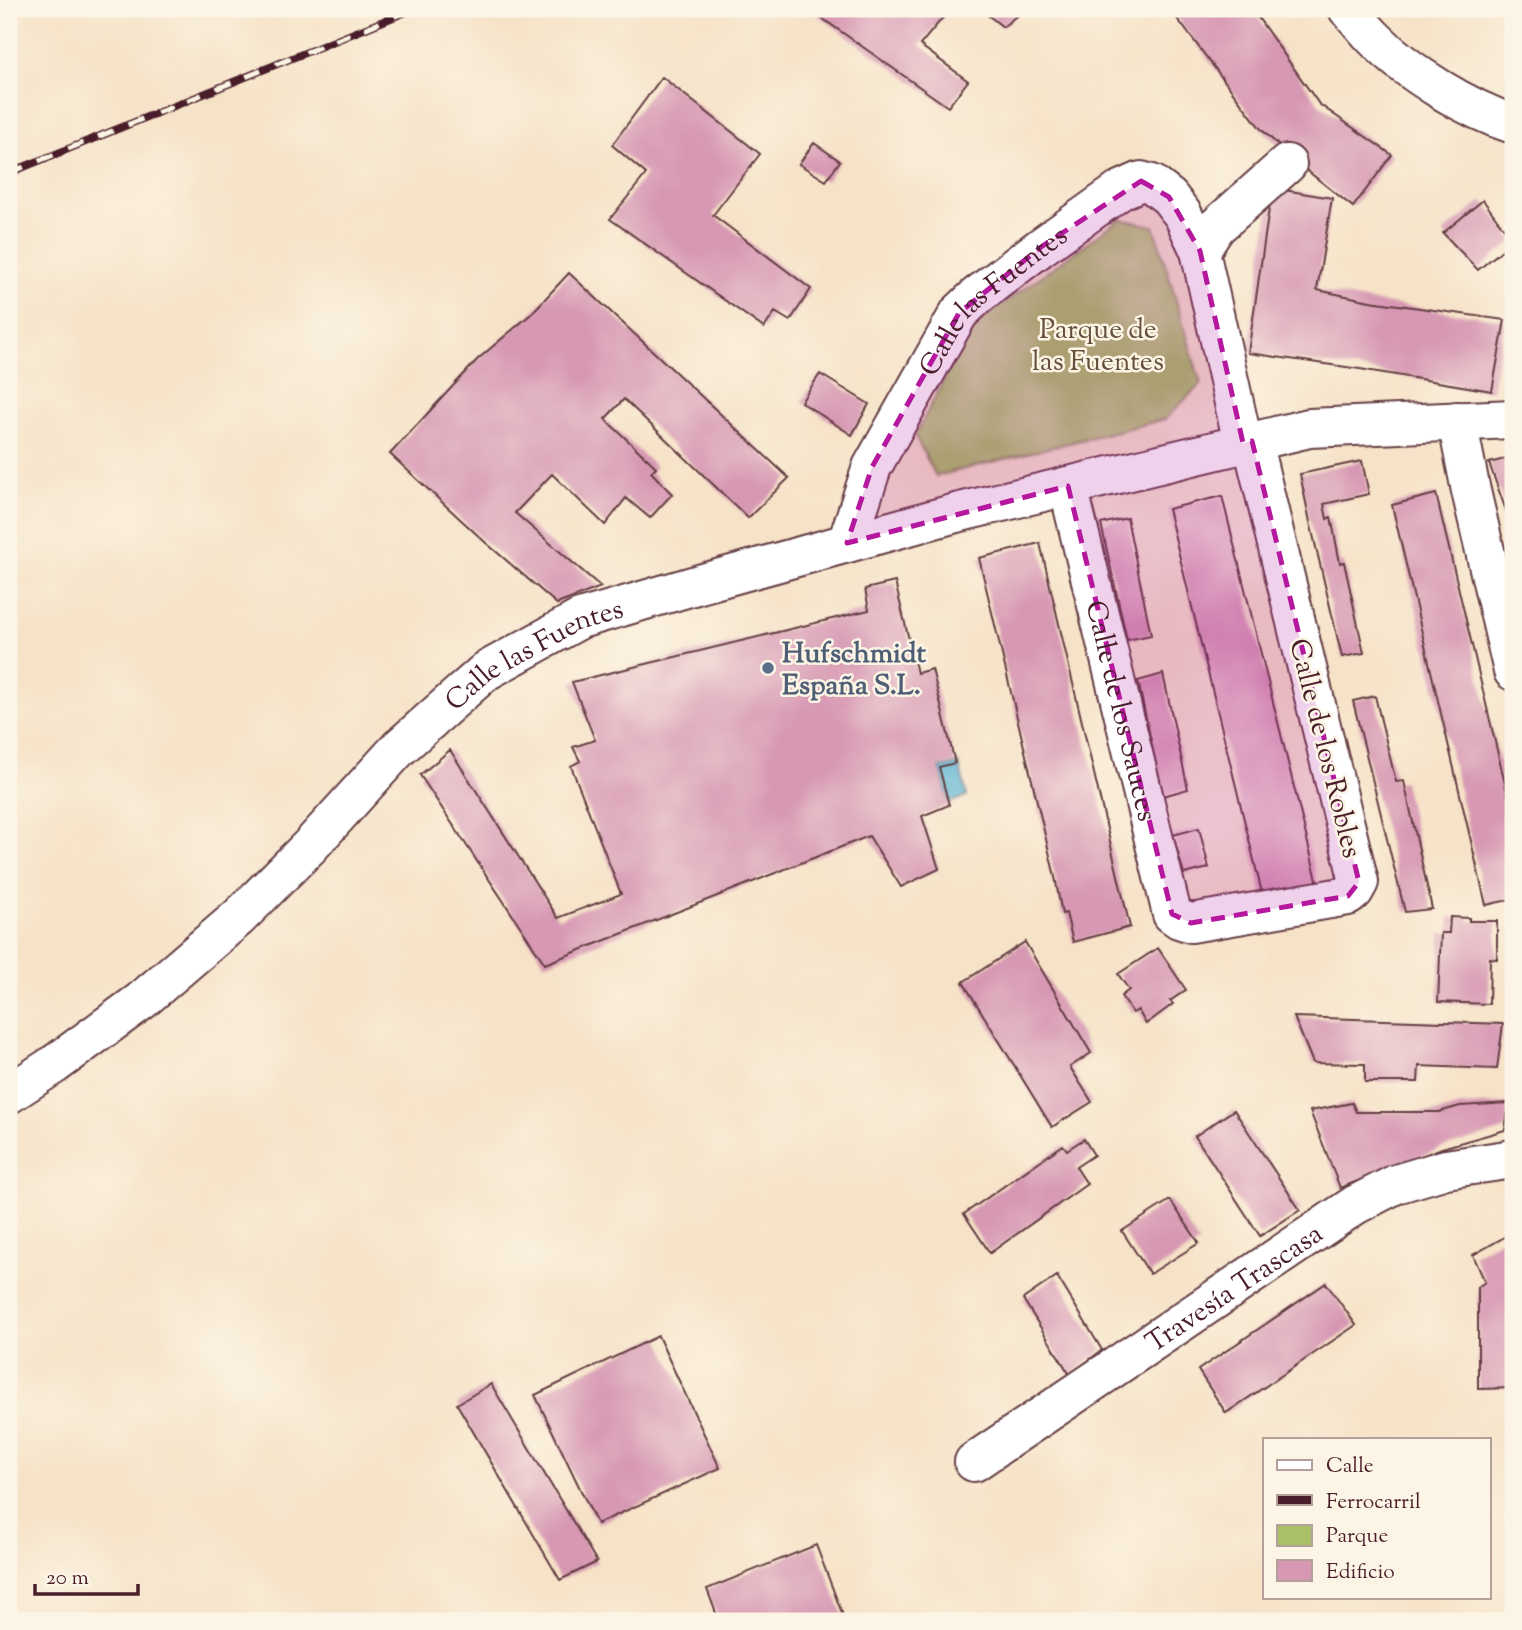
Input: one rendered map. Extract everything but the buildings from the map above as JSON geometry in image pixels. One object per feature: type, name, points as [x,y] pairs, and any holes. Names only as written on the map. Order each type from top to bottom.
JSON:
[{"type":"street","points":[[1349,9],[1374,39],[1409,69],[1460,100],[1513,124]]},
{"type":"street","points":[[1200,251],[1216,227],[1287,164]]},
{"type":"street","name":"Calle las Fuentes","points":[[847,543],[872,467],[959,313],[978,295],[1041,247],[1121,190],[1141,181],[1153,184],[1169,197],[1183,215],[1200,251],[1248,442]]},
{"type":"street","name":"Calle las Fuentes","points":[[9,1094],[141,1001],[239,917],[310,846],[399,748],[486,671],[580,620],[956,513],[1309,428],[1513,419]]},
{"type":"street","points":[[1457,421],[1513,671]]},
{"type":"street","name":"Calle de los Robles","points":[[1191,923],[1348,896],[1359,882],[1248,442]]},
{"type":"street","name":"Calle de los Sauces","points":[[1068,486],[1172,914],[1191,923]]},
{"type":"street","name":"Travesía Trascasa","points":[[974,1462],[1355,1205],[1396,1184],[1446,1169],[1513,1159]]},
{"type":"highlighted area","points":[[1141,181],[1169,197],[1200,251],[1243,443],[1252,441],[1359,882],[1348,896],[1191,923],[1172,914],[1068,486],[847,543],[872,467],[959,313],[1041,247]]},
{"type":"green space","name":"Parque de las Fuentes","points":[[1120,219],[1154,226],[1201,384],[1165,419],[936,476],[915,436],[971,327]]},
{"type":"water","points":[[959,764],[967,796],[949,803],[940,768]]},
{"type":"railway","points":[[9,173],[413,9]]},
{"type":"place","name":"Hufschmidt España S.L.","points":[[768,668]]}]
